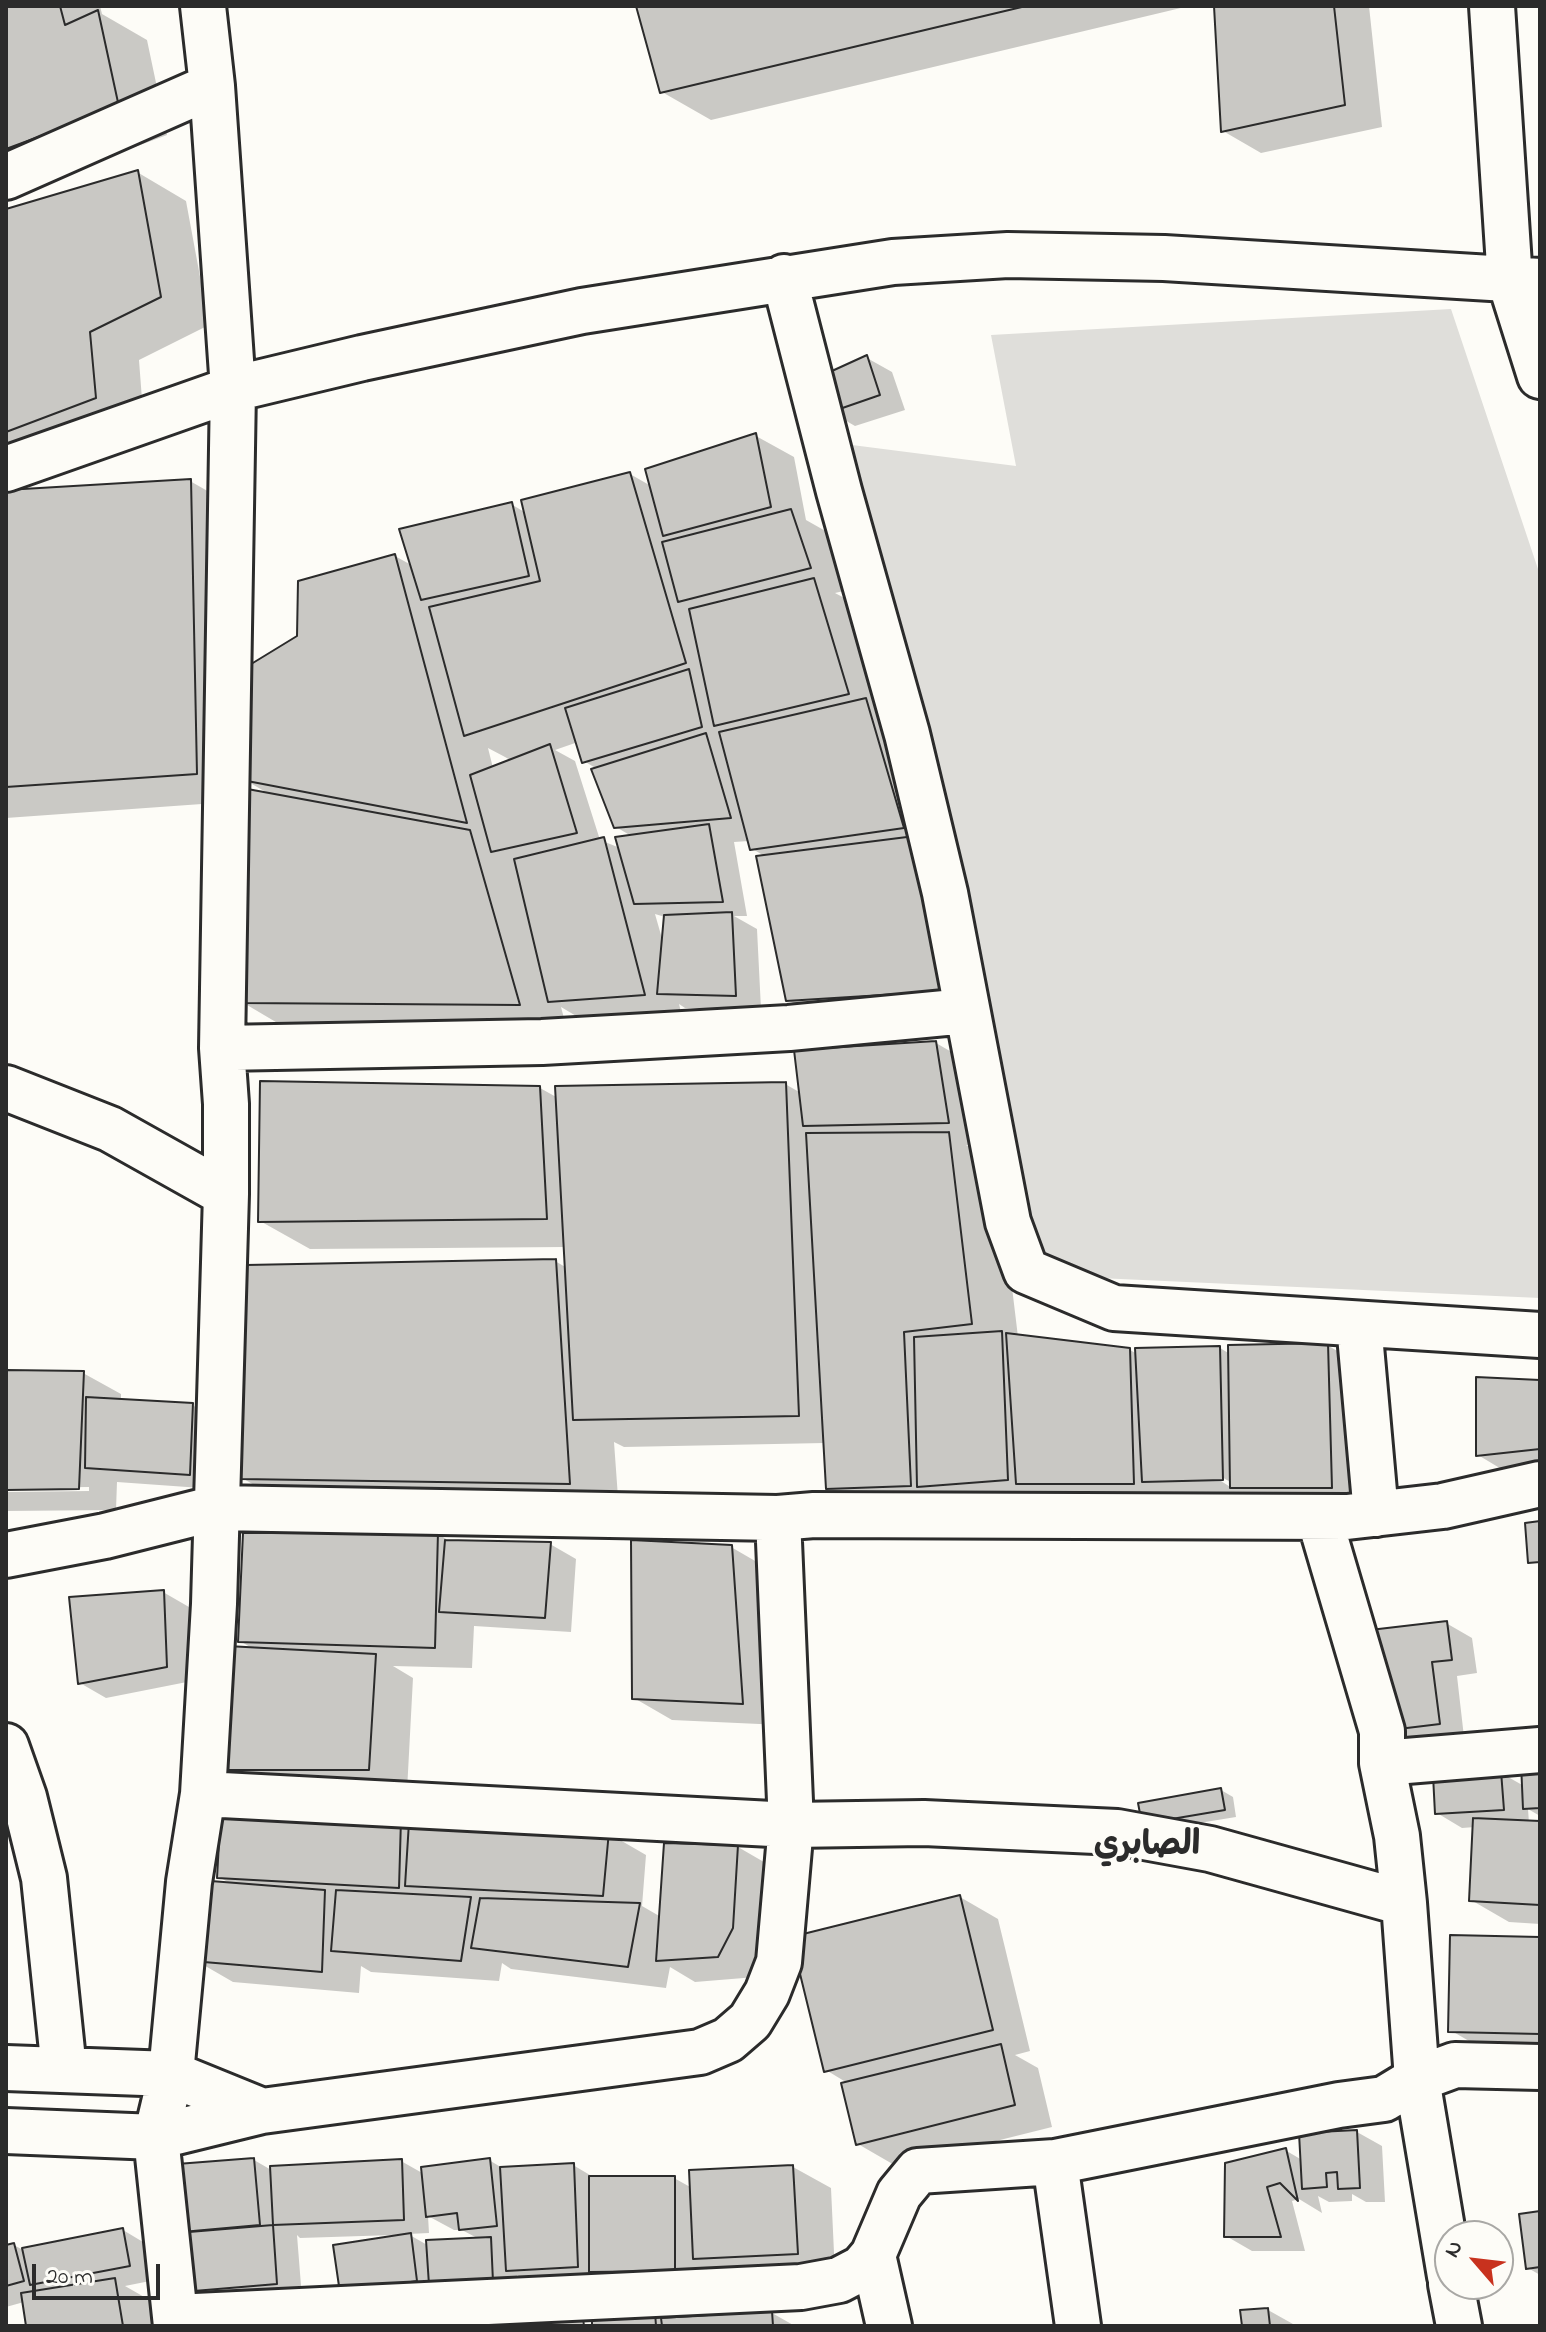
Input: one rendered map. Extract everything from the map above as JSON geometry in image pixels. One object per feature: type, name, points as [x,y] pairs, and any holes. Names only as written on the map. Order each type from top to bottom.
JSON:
[{"type":"street","points":[[203,6],[212,86],[233,389],[222,1048],[226,1104],[226,1194],[203,1794],[189,1882],[171,2074],[156,2137],[175,2321],[801,2287],[839,2280],[862,2268],[873,2255],[899,2194],[918,2171],[1055,2162],[1339,2105],[1384,2099],[1417,2079],[1455,2065],[1540,2067]]},
{"type":"street","points":[[1492,6],[1525,281],[1540,376]]},
{"type":"street","points":[[6,177],[212,86]]},
{"type":"street","points":[[6,469],[233,389],[582,311],[893,262],[1008,255],[1164,258],[1525,281]]},
{"type":"street","points":[[784,277],[839,491],[907,734],[945,893],[1008,1222],[1026,1271],[1114,1308],[1540,1335]]},
{"type":"street","points":[[222,1048],[542,1042],[789,1028],[966,1011]]},
{"type":"street","points":[[6,1088],[110,1129],[226,1194]]},
{"type":"street","points":[[1359,1324],[1376,1514]]},
{"type":"street","points":[[6,1555],[105,1536],[216,1508],[778,1518],[814,1515],[1319,1517],[1443,1506],[1540,1484]]},
{"type":"street","points":[[1319,1517],[1382,1731],[1382,1763],[1397,1836],[1404,1903],[1417,2079],[1441,2220]]},
{"type":"street","points":[[6,2131],[156,2137],[262,2111],[700,2052],[728,2040],[750,2021],[767,1993],[779,1962],[791,1825],[778,1518]]},
{"type":"street","points":[[6,1746],[24,1797],[44,1878],[64,2070]]},
{"type":"street","points":[[1382,1763],[1540,1750]]},
{"type":"street","points":[[203,1794],[791,1825],[924,1823],[1117,1832],[1210,1849],[1404,1903]]},
{"type":"street","points":[[6,2068],[171,2074],[262,2111]]},
{"type":"street","points":[[1055,2162],[1078,2326]]},
{"type":"street","points":[[873,2255],[889,2326]]},
{"type":"street","points":[[1454,2300],[1459,2326]]},
{"type":"shaded area","points":[[1451,309],[1540,575],[1540,1298],[1032,1275],[852,445],[1016,466],[991,335]]},
{"type":"building","points":[[6,6],[60,6],[65,25],[98,10],[119,107],[6,149]]},
{"type":"building","points":[[636,6],[1026,6],[660,93]]},
{"type":"building","points":[[1214,6],[1334,6],[1345,105],[1221,132]]},
{"type":"building","points":[[138,170],[161,297],[90,332],[96,398],[6,432],[6,209]]},
{"type":"building","points":[[867,355],[880,395],[828,413],[810,381]]},
{"type":"building","points":[[756,433],[771,507],[663,536],[645,469]]},
{"type":"building","points":[[630,472],[686,663],[464,736],[429,607],[540,581],[521,500]]},
{"type":"building","points":[[191,479],[197,774],[6,787],[6,490]]},
{"type":"building","points":[[512,502],[529,576],[421,600],[399,529]]},
{"type":"building","points":[[791,509],[811,568],[678,602],[662,542]]},
{"type":"building","points":[[395,554],[467,823],[242,780],[243,669],[297,636],[298,581]]},
{"type":"building","points":[[814,578],[849,694],[714,726],[689,609]]},
{"type":"building","points":[[689,669],[702,727],[582,763],[565,708]]},
{"type":"building","points":[[866,698],[904,828],[750,850],[719,732]]},
{"type":"building","points":[[706,733],[731,818],[614,828],[591,769]]},
{"type":"building","points":[[550,744],[577,833],[491,852],[470,775]]},
{"type":"building","points":[[242,788],[470,830],[520,1005],[240,1003]]},
{"type":"building","points":[[709,824],[723,902],[634,904],[615,837]]},
{"type":"building","points":[[915,836],[947,991],[786,1001],[756,856]]},
{"type":"building","points":[[604,837],[645,995],[548,1002],[514,859]]},
{"type":"building","points":[[732,912],[736,996],[657,994],[664,915]]},
{"type":"building","points":[[936,1041],[949,1123],[803,1126],[794,1050]]},
{"type":"building","points":[[260,1081],[540,1086],[547,1219],[258,1222]]},
{"type":"building","points":[[786,1082],[799,1416],[573,1420],[555,1086]]},
{"type":"building","points":[[949,1132],[972,1324],[904,1332],[911,1486],[826,1489],[806,1133]]},
{"type":"building","points":[[556,1259],[570,1484],[240,1479],[246,1265]]},
{"type":"building","points":[[1002,1331],[1008,1480],[917,1487],[914,1337]]},
{"type":"building","points":[[1006,1333],[1130,1348],[1134,1484],[1016,1484]]},
{"type":"building","points":[[1328,1343],[1332,1488],[1230,1488],[1228,1345]]},
{"type":"building","points":[[1220,1346],[1223,1480],[1142,1482],[1135,1348]]},
{"type":"building","points":[[6,1370],[84,1371],[79,1489],[6,1490]]},
{"type":"building","points":[[1476,1377],[1540,1380],[1540,1449],[1476,1456]]},
{"type":"building","points":[[86,1397],[193,1403],[190,1475],[85,1468]]},
{"type":"building","points":[[1540,1521],[1540,1562],[1528,1563],[1525,1523]]},
{"type":"building","points":[[438,1532],[435,1648],[238,1642],[243,1533]]},
{"type":"building","points":[[445,1540],[551,1542],[545,1618],[439,1612]]},
{"type":"building","points":[[631,1540],[732,1545],[743,1704],[632,1699]]},
{"type":"building","points":[[164,1590],[167,1667],[78,1684],[69,1597]]},
{"type":"building","points":[[1447,1621],[1452,1660],[1432,1662],[1440,1724],[1382,1731],[1370,1630]]},
{"type":"building","points":[[227,1646],[376,1654],[369,1770],[212,1770]]},
{"type":"building","points":[[1540,1762],[1540,1808],[1523,1809],[1521,1763]]},
{"type":"building","points":[[1501,1771],[1504,1810],[1435,1814],[1433,1775]]},
{"type":"building","points":[[1221,1788],[1225,1810],[1142,1824],[1138,1803]]},
{"type":"building","points":[[221,1806],[401,1819],[399,1888],[217,1878]]},
{"type":"building","points":[[1473,1818],[1540,1821],[1540,1905],[1469,1901]]},
{"type":"building","points":[[409,1822],[609,1831],[603,1896],[405,1886]]},
{"type":"building","points":[[664,1843],[738,1845],[733,1928],[718,1957],[656,1961]]},
{"type":"building","points":[[198,1880],[325,1890],[322,1972],[192,1961]]},
{"type":"building","points":[[336,1890],[471,1897],[461,1961],[331,1951]]},
{"type":"building","points":[[960,1895],[993,2030],[824,2072],[791,1937]]},
{"type":"building","points":[[480,1898],[640,1903],[628,1967],[471,1948]]},
{"type":"building","points":[[1450,1935],[1540,1937],[1540,2034],[1448,2032]]},
{"type":"building","points":[[1001,2044],[1015,2105],[856,2145],[841,2083]]},
{"type":"building","points":[[1357,2130],[1360,2188],[1338,2189],[1337,2172],[1326,2173],[1327,2187],[1302,2189],[1299,2133]]},
{"type":"building","points":[[1286,2148],[1298,2201],[1280,2183],[1267,2187],[1281,2237],[1224,2237],[1225,2163]]},
{"type":"building","points":[[254,2158],[260,2225],[182,2232],[177,2164]]},
{"type":"building","points":[[490,2158],[497,2226],[459,2230],[457,2213],[426,2217],[421,2167]]},
{"type":"building","points":[[402,2159],[404,2220],[273,2225],[270,2166]]},
{"type":"building","points":[[574,2163],[578,2267],[506,2271],[500,2167]]},
{"type":"building","points":[[793,2165],[798,2254],[693,2259],[689,2170]]},
{"type":"building","points":[[589,2176],[675,2176],[675,2271],[589,2272]]},
{"type":"building","points":[[1540,2211],[1540,2267],[1526,2269],[1519,2214]]},
{"type":"building","points":[[273,2225],[277,2284],[194,2291],[189,2232]]},
{"type":"building","points":[[123,2228],[130,2266],[30,2285],[22,2248]]},
{"type":"building","points":[[411,2233],[417,2281],[340,2293],[333,2245]]},
{"type":"building","points":[[491,2237],[493,2282],[429,2285],[426,2240]]},
{"type":"building","points":[[14,2243],[24,2281],[6,2286],[6,2245]]},
{"type":"building","points":[[115,2278],[123,2326],[26,2326],[21,2293]]},
{"type":"building","points":[[1268,2308],[1270,2326],[1242,2326],[1240,2310]]},
{"type":"building","points":[[772,2311],[773,2326],[662,2326],[661,2318]]},
{"type":"building","points":[[655,2312],[656,2326],[592,2326],[592,2317]]},
{"type":"building","points":[[544,2316],[583,2318],[584,2326],[543,2326]]},
{"type":"building","points":[[520,2320],[521,2326],[463,2326],[463,2322]]},
{"type":"district","name":"الصابري","points":[[1147,1848]]}]
